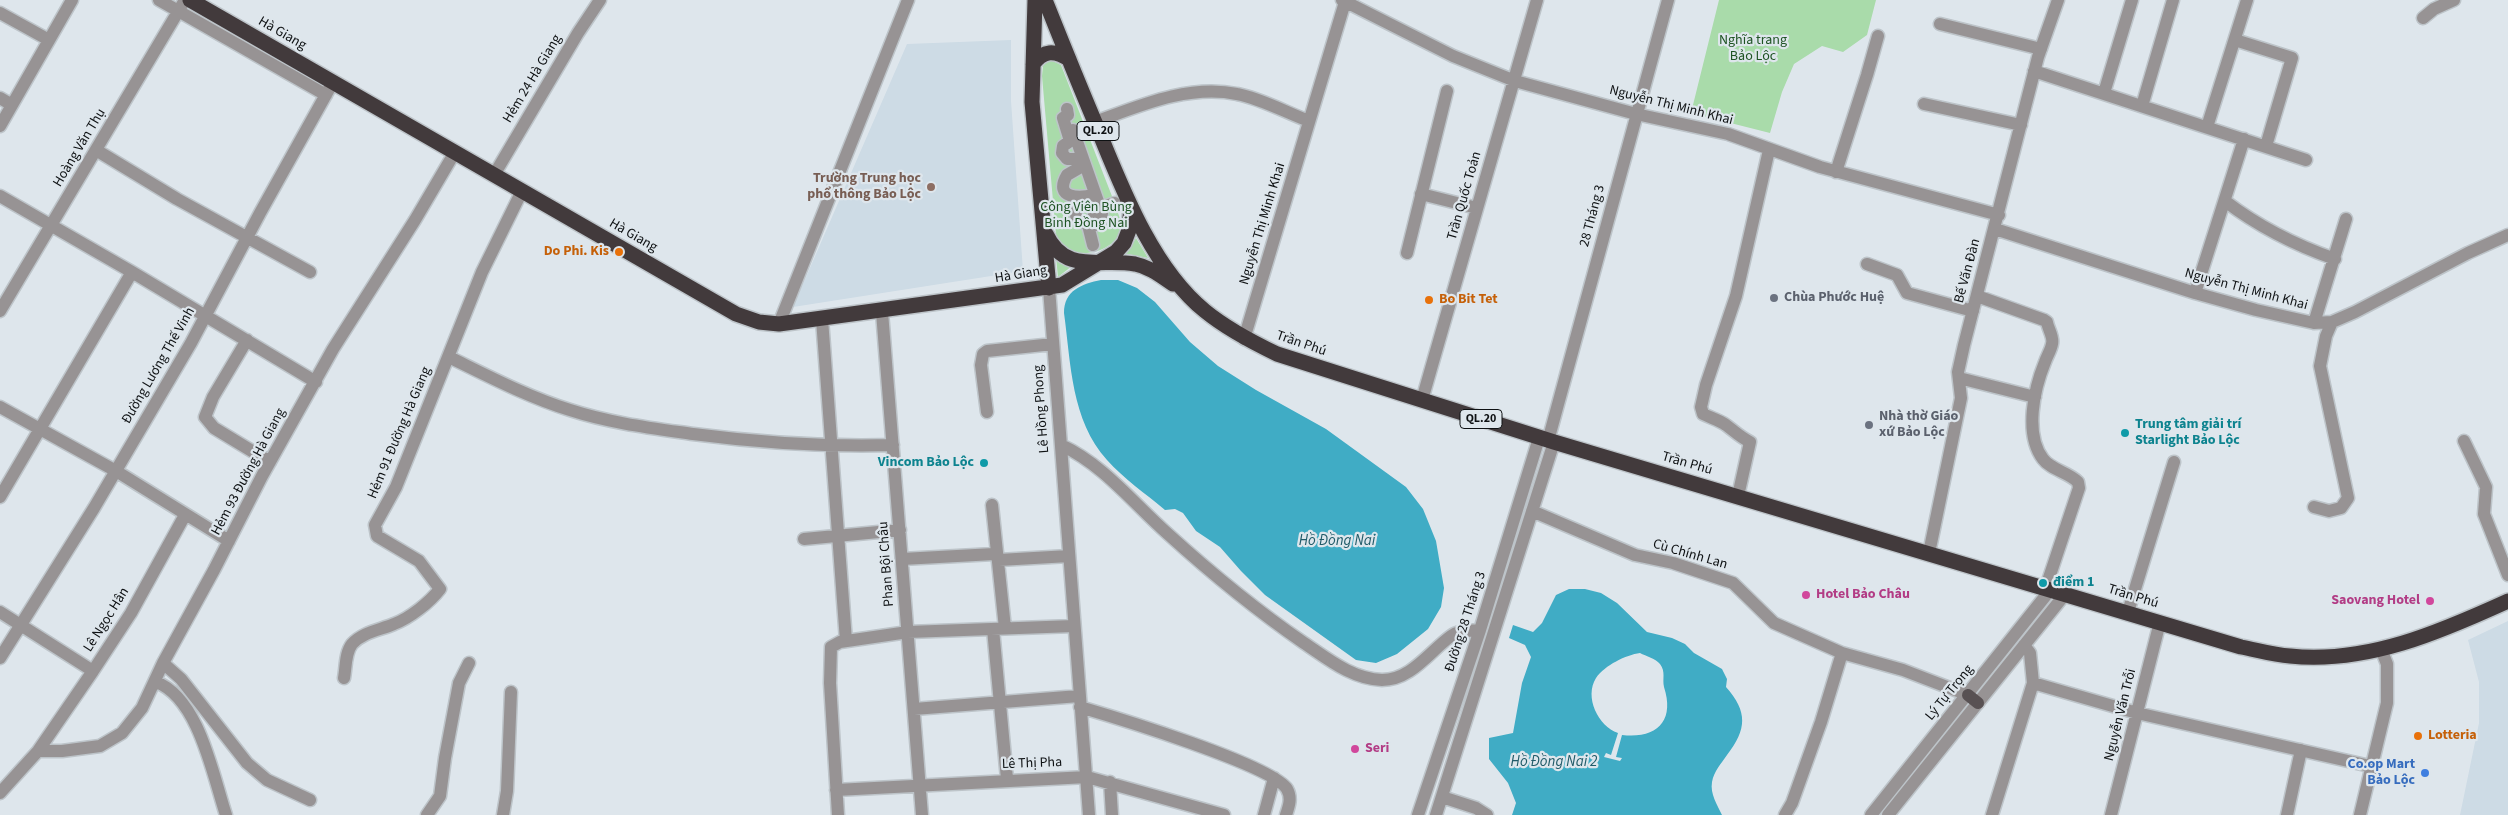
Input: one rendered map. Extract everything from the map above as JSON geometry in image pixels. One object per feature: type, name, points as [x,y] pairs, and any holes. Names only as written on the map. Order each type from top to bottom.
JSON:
[{"type":"highway","name":"Hà Giang","points":[[190,0],[330,89],[455,152],[736,314],[758,322],[779,324],[882,312],[1049,288],[1062,284],[1100,264],[1116,252],[1124,243],[1129,230],[1131,205]]},
{"type":"highway","name":"Lê Hồng Phong","points":[[1035,0],[1032,102],[1049,288]]},
{"type":"highway","name":"Trần Phú","points":[[1045,0],[1116,176],[1160,259],[1186,293],[1205,311],[1244,339],[1277,354],[1547,440],[2241,647],[2289,656],[2336,657],[2381,649],[2454,625],[2508,601]]},
{"type":"highway","points":[[1033,64],[1046,52],[1053,52],[1069,59]]},
{"type":"highway","name":"Hà Giang","points":[[1044,231],[1050,243],[1059,253],[1071,260],[1100,264],[1138,265],[1160,275],[1186,293]]},
{"type":"street","points":[[0,126],[72,0]]},
{"type":"street","name":"Hà Giang","points":[[159,0],[182,5],[330,89]]},
{"type":"street","name":"Hẻm 24 Hà Giang","points":[[494,175],[578,33],[600,0]]},
{"type":"street","points":[[779,324],[908,0]]},
{"type":"street","name":"Trần Quốc Toản","points":[[1422,400],[1537,0]]},
{"type":"street","name":"28 Tháng 3","points":[[1547,440],[1668,0]]},
{"type":"street","name":"Bế Văn Đàn","points":[[1930,553],[1961,398],[1958,372],[2034,70],[2058,0]]},
{"type":"street","points":[[2104,93],[2132,0]]},
{"type":"street","points":[[2142,106],[2173,0]]},
{"type":"street","points":[[2207,127],[2247,0]]},
{"type":"street","points":[[2423,18],[2434,9],[2454,0]]},
{"type":"street","name":"Nguyễn Thị Minh Khai","points":[[1244,339],[1343,1],[1453,56],[1515,80],[1636,114],[1728,134],[1836,172],[1999,215]]},
{"type":"street","name":"Hoàng Văn Thụ","points":[[0,311],[182,5]]},
{"type":"street","points":[[0,13],[49,40]]},
{"type":"street","points":[[1940,24],[2040,49]]},
{"type":"street","points":[[1836,172],[1868,75],[1878,36]]},
{"type":"street","points":[[2235,40],[2292,58],[2266,146]]},
{"type":"street","points":[[2034,70],[2306,160]]},
{"type":"street","name":"Đường Lương Thế Vinh","points":[[0,658],[116,471],[206,315],[330,89]]},
{"type":"street","points":[[1407,253],[1446,91]]},
{"type":"street","points":[[1095,122],[1171,96],[1212,92],[1238,94],[1309,121]]},
{"type":"street","points":[[0,98],[12,105]]},
{"type":"street","points":[[1924,104],[2021,125]]},
{"type":"street","points":[[1067,109],[1068,115],[1063,118],[1070,141],[1063,146],[1062,153],[1067,159],[1077,159],[1082,163],[1079,168],[1067,175],[1064,186],[1072,197],[1082,202],[1095,194]]},
{"type":"street","points":[[1066,126],[1070,126],[1073,129],[1102,213],[1100,222],[1089,229],[1093,244]]},
{"type":"street","points":[[2196,293],[2244,139]]},
{"type":"street","points":[[96,150],[169,194],[310,272]]},
{"type":"street","points":[[1738,496],[1750,442],[1736,435],[1728,426],[1703,414],[1701,407],[1706,386],[1736,296],[1770,150]]},
{"type":"street","name":"Hẻm 93 Đường Hà Giang","points":[[38,751],[85,749],[111,741],[122,733],[142,708],[156,682],[163,662],[333,349],[415,220],[455,152]]},
{"type":"street","name":"Hẻm 91 Đường Hà Giang","points":[[344,678],[348,653],[352,644],[370,632],[397,624],[433,599],[440,589],[419,560],[377,536],[374,530],[396,488],[423,424],[440,375],[449,357],[482,272],[522,191]]},
{"type":"street","points":[[1421,194],[1477,208]]},
{"type":"street","points":[[0,196],[206,315],[316,382]]},
{"type":"street","points":[[2225,201],[2254,223],[2287,240],[2335,259]]},
{"type":"street","points":[[1100,208],[1115,203]]},
{"type":"street","points":[[2314,323],[2346,219]]},
{"type":"street","name":"Nguyễn Thị Minh Khai","points":[[1995,229],[2196,293],[2256,310],[2314,323],[2332,322],[2508,235]]},
{"type":"street","points":[[1866,264],[1897,276],[1907,293],[1973,311]]},
{"type":"street","points":[[0,497],[132,272]]},
{"type":"street","name":"Lê Hồng Phong","points":[[1049,288],[1089,815]]},
{"type":"street","points":[[1977,296],[2048,322],[2052,343],[2044,362],[2035,397],[2033,433],[2036,448],[2044,461],[2073,476],[2078,482],[2079,488],[2054,590]]},
{"type":"street","name":"Phan Bội Châu","points":[[882,312],[922,815]]},
{"type":"street","points":[[822,319],[830,447],[846,641]]},
{"type":"street","points":[[2314,507],[2322,511],[2342,508],[2348,498],[2320,366],[2326,336],[2332,322]]},
{"type":"street","points":[[247,340],[213,397],[205,417],[214,428],[270,462]]},
{"type":"street","points":[[988,412],[981,365],[983,354],[987,351],[1053,344]]},
{"type":"street","points":[[449,357],[512,387],[568,410],[609,421],[766,443],[830,447],[893,446]]},
{"type":"street","points":[[1959,378],[2035,397]]},
{"type":"street","points":[[0,407],[116,471],[229,541]]},
{"type":"street","points":[[1436,815],[1532,511],[1547,440]]},
{"type":"street","name":"Đường 28 Tháng 3","points":[[1418,815],[1480,630],[1547,440]]},
{"type":"street","points":[[2464,440],[2486,487],[2484,514],[2508,575]]},
{"type":"street","points":[[1061,445],[1080,454],[1097,466],[1166,533],[1218,579],[1269,618],[1346,671],[1363,677],[1383,680],[1400,676],[1439,648],[1451,636],[1466,631],[1480,630]]},
{"type":"street","points":[[2128,612],[2174,462]]},
{"type":"street","points":[[992,505],[999,560],[1001,702],[1007,780]]},
{"type":"street","name":"Cù Chính Lan","points":[[1532,511],[1635,555],[1673,563],[1733,582],[1774,623],[1842,653],[1903,670],[1973,699]]},
{"type":"street","name":"Lê Ngọc Hân","points":[[0,612],[22,624],[93,671],[131,613],[185,515]]},
{"type":"street","points":[[804,539],[900,530]]},
{"type":"street","points":[[902,559],[994,554],[999,560]]},
{"type":"street","points":[[999,560],[1069,556]]},
{"type":"street","name":"Lý Tự Trọng","points":[[1871,815],[1973,699],[2024,645],[2054,590]]},
{"type":"street","name":"Lý Tự Trọng","points":[[1888,815],[2054,590]]},
{"type":"street","name":"Nguyễn Văn Trỗi","points":[[2111,815],[2160,622]]},
{"type":"street","points":[[838,815],[829,659],[831,647],[846,641],[908,632],[1074,626]]},
{"type":"street","points":[[1992,815],[2033,683],[2030,653],[2024,645]]},
{"type":"street","points":[[2360,815],[2370,766],[2387,704],[2387,664],[2381,649]]},
{"type":"street","points":[[1785,815],[1792,803],[1821,722],[1842,653]]},
{"type":"street","points":[[163,662],[181,678],[247,763],[267,780],[310,800]]},
{"type":"street","points":[[427,815],[440,796],[459,683],[469,663]]},
{"type":"street","points":[[0,793],[38,751],[93,671]]},
{"type":"street","points":[[156,682],[168,686],[195,725],[210,757],[226,815]]},
{"type":"street","points":[[2033,683],[2137,713],[2370,766]]},
{"type":"street","points":[[502,815],[507,791],[511,692]]},
{"type":"street","points":[[914,709],[1001,702],[1080,701],[1247,765],[1274,778],[1287,789],[1290,798],[1290,814]]},
{"type":"street","points":[[1443,742],[1459,747]]},
{"type":"street","points":[[2287,815],[2301,750]]},
{"type":"street","name":"Lê Thị Pha","points":[[836,790],[1087,776],[1224,815]]},
{"type":"street","points":[[1264,815],[1274,778]]},
{"type":"street","points":[[1110,782],[1112,815]]},
{"type":"street","points":[[1442,797],[1476,808],[1487,815]]},
{"type":"shaded area","name":"Trường Trung học phổ thông Bảo Lộc","points":[[1011,40],[1011,101],[1023,271],[793,307],[907,44]]},
{"type":"shaded area","points":[[2508,621],[2508,815],[2460,815],[2479,723],[2479,682],[2468,640]]},
{"type":"green space","name":"Nghĩa trang Bảo Lộc","points":[[1719,0],[1876,0],[1867,35],[1843,52],[1822,46],[1794,64],[1782,92],[1770,133],[1691,113]]},
{"type":"green space","name":"Công Viên Bùng Binh Đồng Nai","points":[[1049,59],[1061,65],[1120,221],[1121,226],[1115,240],[1110,245],[1095,252],[1079,253],[1072,251],[1056,235],[1042,76],[1043,66]]},
{"type":"green space","points":[[1136,238],[1148,258],[1123,253],[1131,247]]},
{"type":"green space","points":[[1056,257],[1072,266],[1058,277]]},
{"type":"water","name":"Hồ Đồng Nai","points":[[1101,280],[1118,280],[1137,288],[1155,302],[1190,342],[1218,366],[1256,390],[1326,429],[1406,487],[1423,509],[1436,541],[1444,588],[1441,607],[1428,629],[1397,654],[1376,663],[1356,660],[1265,595],[1220,547],[1196,531],[1183,513],[1175,509],[1165,510],[1107,460],[1095,444],[1079,409],[1071,371],[1064,313],[1067,299],[1075,289]]},
{"type":"water","name":"Hồ Đồng Nai 2","points":[[1569,589],[1585,589],[1601,593],[1617,603],[1647,632],[1672,638],[1685,644],[1694,653],[1722,669],[1727,679],[1726,687],[1738,705],[1742,721],[1734,746],[1716,771],[1712,782],[1713,795],[1722,815],[1512,815],[1516,803],[1508,783],[1489,759],[1489,738],[1513,733],[1522,683],[1531,657],[1525,645],[1509,638],[1513,625],[1533,632],[1542,623],[1556,595]],"holes":[[[1640,653],[1658,662],[1662,667],[1667,699],[1665,718],[1654,731],[1645,734],[1622,735],[1616,757],[1622,758],[1620,761],[1604,757],[1606,753],[1611,755],[1618,733],[1604,724],[1599,718],[1592,702],[1593,686],[1600,673],[1610,665],[1628,656]]]},
{"type":"place","name":"Trường Trung học phổ thông Bảo Lộc","points":[[931,187]]},
{"type":"place","name":"Do Phi. Kis","points":[[619,252]]},
{"type":"place","name":"Chùa Phước Huệ","points":[[1774,298]]},
{"type":"place","name":"Bo Bit Tet","points":[[1429,300]]},
{"type":"place","name":"Nhà thờ Giáo xứ Bảo Lộc","points":[[1869,425]]},
{"type":"place","name":"Trung tâm giải trí Starlight Bảo Lộc","points":[[2125,433]]},
{"type":"place","name":"Vincom Bảo Lộc","points":[[984,463]]},
{"type":"place","name":"điểm 1","points":[[2043,583]]},
{"type":"place","name":"Hotel Bảo Châu","points":[[1806,595]]},
{"type":"place","name":"Saovang Hotel","points":[[2430,601]]},
{"type":"place","name":"Lotteria","points":[[2418,736]]},
{"type":"place","name":"Seri","points":[[1355,749]]},
{"type":"place","name":"Co.op Mart Bảo Lộc","points":[[2425,773]]}]
